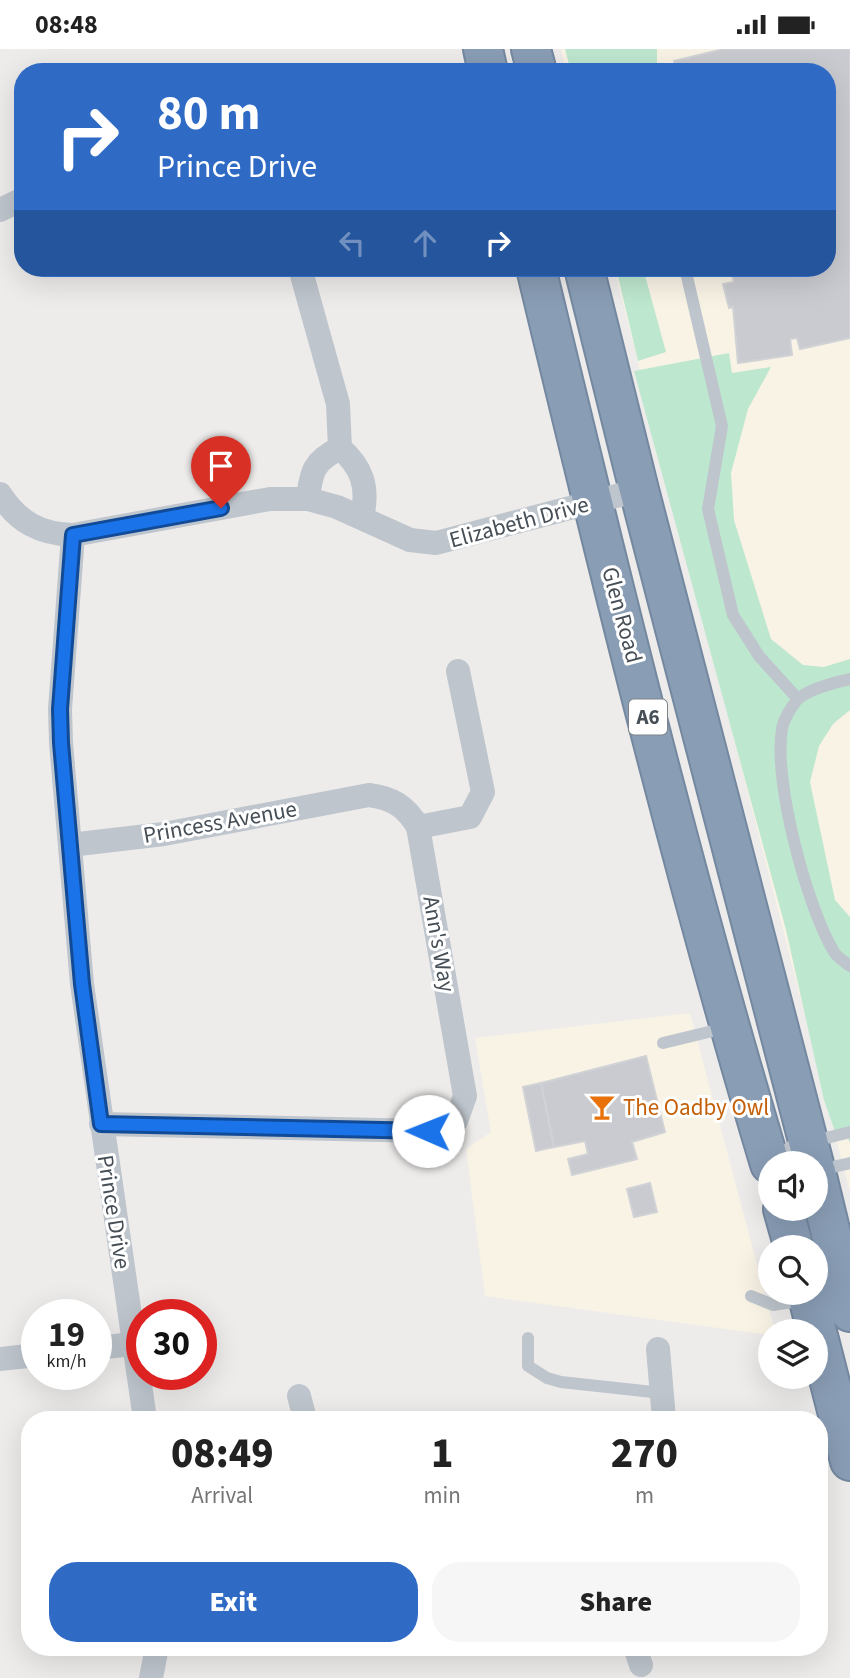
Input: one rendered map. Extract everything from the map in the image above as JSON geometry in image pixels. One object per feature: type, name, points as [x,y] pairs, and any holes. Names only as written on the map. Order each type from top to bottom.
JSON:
[{"type":"highway","name":"Glen Road","points":[[538,277],[593,503],[729,1027],[768,1151]]},
{"type":"highway","name":"Glen Road","points":[[586,277],[810,1151]]},
{"type":"highway","name":"Glen Road","points":[[828,1205],[840,1240],[850,1312]]},
{"type":"highway","points":[[809,1305],[850,1461]]},
{"type":"street","points":[[303,277],[338,404],[340,448],[355,461],[363,479],[366,498],[362,517]]},
{"type":"street","points":[[307,499],[314,468],[323,456],[340,448]]},
{"type":"street","name":"Elizabeth Drive","points":[[0,495],[13,513],[31,526],[52,534],[73,535],[270,499],[307,499],[362,517],[410,540],[436,543],[639,490]]},
{"type":"street","name":"Prince Drive","points":[[73,535],[60,709],[82,984],[127,1299]]},
{"type":"street","points":[[418,827],[470,817],[483,792],[458,671]]},
{"type":"street","name":"Princess Avenue","points":[[70,845],[164,834],[369,795],[384,797],[399,804],[411,814],[418,827]]},
{"type":"street","name":"Ann's Way","points":[[101,1124],[428,1131],[456,1121],[465,1096],[418,827]]},
{"type":"street","points":[[658,1349],[663,1411]]},
{"type":"street","points":[[0,1359],[21,1357]]},
{"type":"street","name":"Prince Drive","points":[[141,1390],[144,1411]]},
{"type":"street","points":[[151,1678],[155,1656]]},
{"type":"lane","points":[[687,277],[722,426],[708,509],[733,615],[759,656],[797,698]]},
{"type":"lane","points":[[850,679],[829,684],[797,698],[782,727],[780,757],[790,815],[813,906],[835,955],[850,966]]},
{"type":"lane","points":[[663,1042],[729,1027]]},
{"type":"lane","points":[[827,1151],[850,1132]]},
{"type":"lane","points":[[828,1162],[850,1163]]},
{"type":"lane","points":[[751,1296],[758,1299]]},
{"type":"lane","points":[[528,1338],[528,1366],[547,1378],[662,1393]]},
{"type":"shaded area","points":[[561,49],[850,49],[850,1192],[616,277],[836,277],[836,63],[564,63]]},
{"type":"shaded area","points":[[690,1013],[758,1268],[758,1305],[768,1305],[772,1319],[758,1319],[758,1333],[485,1296],[466,1149],[491,1132],[475,1038]]},
{"type":"green space","points":[[565,49],[657,49],[657,63],[569,63]]},
{"type":"green space","points":[[618,277],[645,277],[666,352],[638,361]]},
{"type":"green space","points":[[729,353],[732,373],[771,367],[748,409],[731,473],[734,520],[771,639],[803,665],[824,667],[850,659],[850,710],[833,724],[819,746],[810,782],[835,900],[850,917],[850,1143],[848,1138],[838,1140],[824,1100],[786,930],[634,371]]},
{"type":"building","points":[[724,49],[850,49],[850,338],[800,349],[797,338],[790,339],[792,355],[738,363],[733,307],[729,308],[723,284],[734,282],[733,277],[836,277],[836,63],[674,61]]},
{"type":"building","name":"The Oadby Owl","points":[[646,1056],[665,1132],[632,1142],[637,1159],[572,1175],[568,1159],[588,1154],[585,1141],[554,1147],[541,1083]]},
{"type":"building","points":[[541,1083],[554,1147],[536,1151],[523,1087]]},
{"type":"building","points":[[650,1183],[657,1212],[634,1217],[627,1189]]},
{"type":"place","name":"The Oadby Owl","points":[[602,1107]]},
{"type":"route","points":[[221,508],[73,535],[60,709],[61,743],[82,984],[101,1124],[428,1131]]}]
